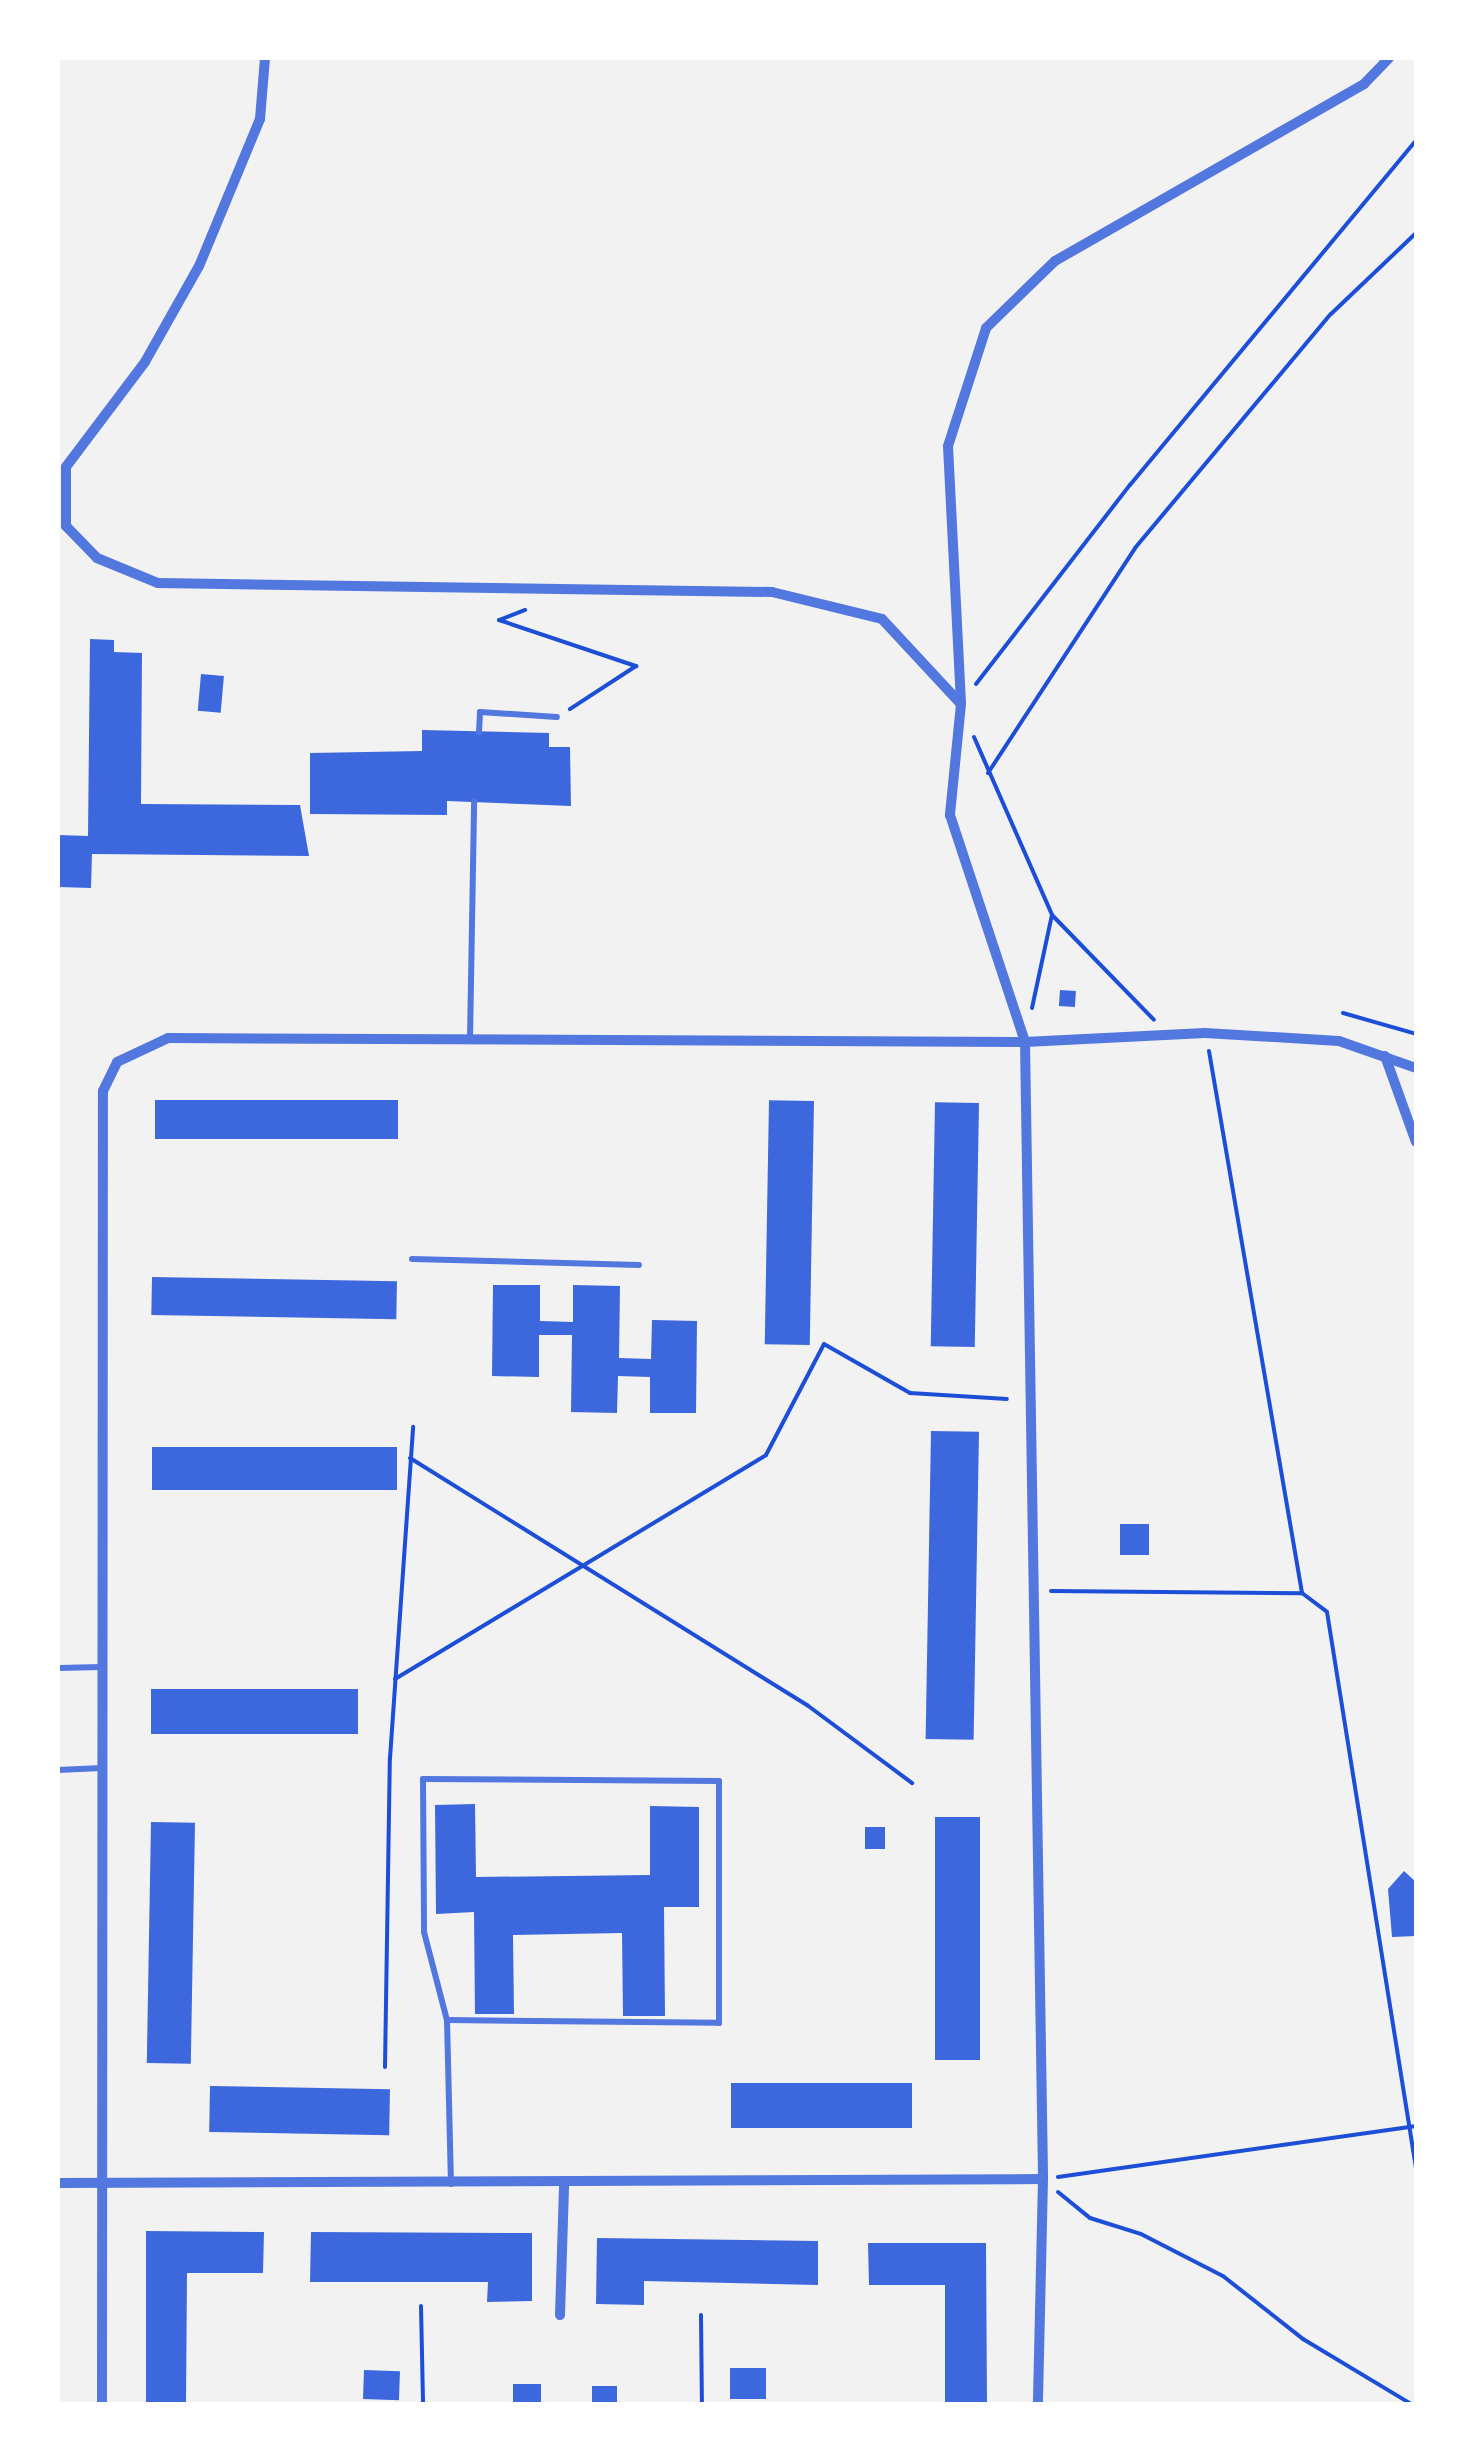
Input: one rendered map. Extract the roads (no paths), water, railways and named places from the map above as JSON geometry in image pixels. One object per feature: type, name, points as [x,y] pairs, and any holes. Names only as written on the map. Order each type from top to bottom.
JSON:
[{"type":"street","points":[[265,58],[260,119],[198,266],[146,362],[66,468],[66,526],[98,558],[158,583],[772,592],[882,619],[961,704]]},
{"type":"street","points":[[1038,2404],[1043,2179],[1025,1042],[950,815],[961,704],[948,446],[986,328],[1056,261],[1364,84],[1389,58]]},
{"type":"street","points":[[102,2404],[103,1091],[117,1062],[168,1038],[1025,1042],[1205,1033],[1339,1041],[1416,1068]]},
{"type":"street","points":[[1385,1056],[1416,1142]]},
{"type":"street","points":[[58,2183],[564,2185],[944,2175],[1043,2179]]},
{"type":"street","points":[[560,2315],[564,2185]]},
{"type":"lane","points":[[480,732],[480,712],[557,717]]},
{"type":"lane","points":[[470,1039],[474,802]]},
{"type":"lane","points":[[412,1259],[638,1265]]},
{"type":"lane","points":[[58,1668],[102,1667]]},
{"type":"lane","points":[[58,1770],[102,1768]]},
{"type":"lane","points":[[447,2020],[719,2023],[719,1781],[422,1779],[424,1932],[447,2020],[451,2184]]}]
